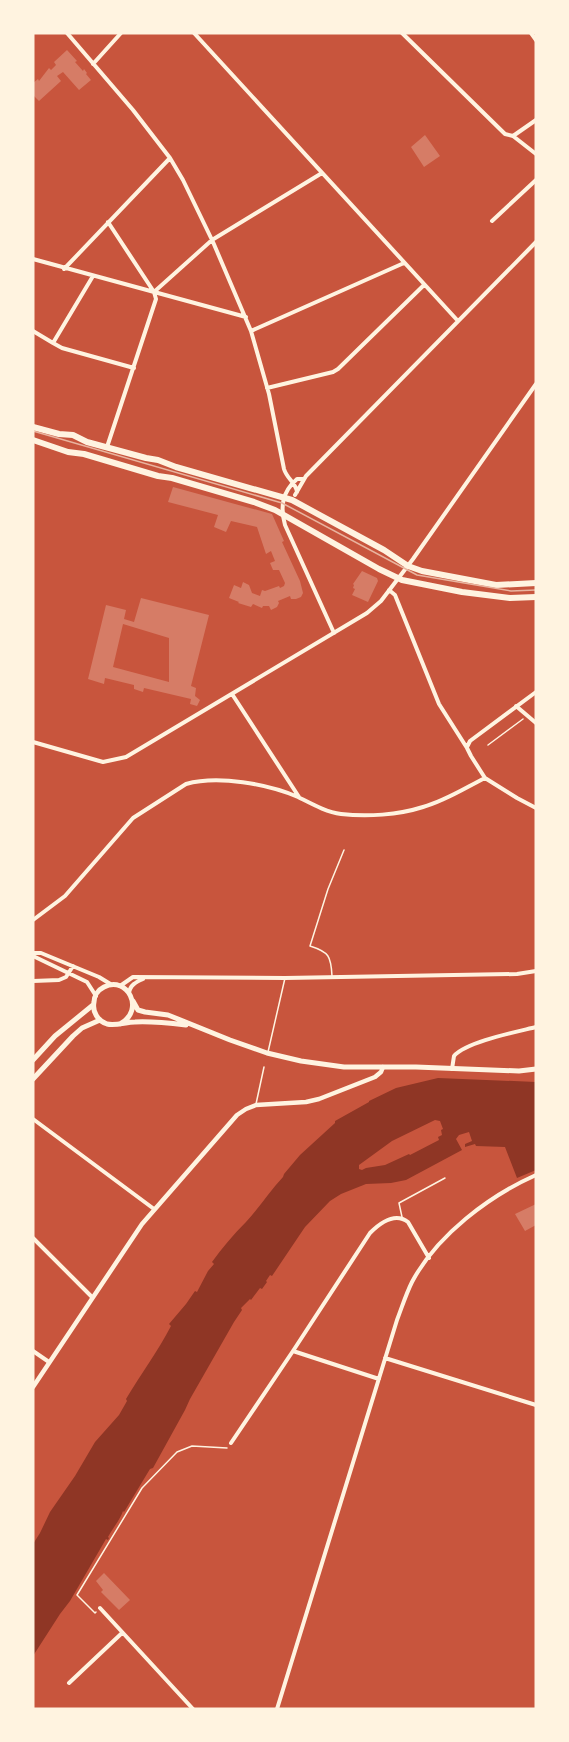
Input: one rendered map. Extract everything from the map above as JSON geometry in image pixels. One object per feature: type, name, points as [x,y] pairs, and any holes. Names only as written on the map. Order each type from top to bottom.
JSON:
[{"type":"main road","points":[[33,427],[71,435],[87,442],[284,497],[384,550],[408,566],[422,571],[496,585],[536,584]]},
{"type":"main road","points":[[33,440],[68,452],[84,454],[254,502],[282,514],[398,579],[462,592],[510,598],[536,597]]},
{"type":"main road","points":[[190,1025],[147,1022],[110,1024],[100,1020],[93,1005],[96,996],[104,987],[120,986],[129,993],[138,1010],[168,1015],[267,1053],[301,1062],[344,1067],[519,1071],[536,1069]]},
{"type":"main road","points":[[120,1024],[130,1015],[133,1001]]},
{"type":"main road","points":[[33,1060],[55,1035],[93,1005]]},
{"type":"main road","points":[[33,1080],[72,1036],[82,1028],[100,1020]]},
{"type":"street","points":[[67,33],[133,110],[170,158],[183,180],[246,317],[267,388],[284,469],[288,478],[296,486],[296,493]]},
{"type":"street","points":[[93,64],[121,33]]},
{"type":"street","points":[[194,33],[458,321]]},
{"type":"street","points":[[402,33],[505,134],[513,136],[536,154]]},
{"type":"street","points":[[531,33],[536,40]]},
{"type":"street","points":[[513,136],[536,120]]},
{"type":"street","points":[[64,269],[170,158]]},
{"type":"street","points":[[154,292],[212,240],[322,173]]},
{"type":"street","points":[[492,221],[536,180]]},
{"type":"street","points":[[107,447],[156,299],[154,292],[108,222]]},
{"type":"street","points":[[299,503],[294,499],[303,479],[536,242]]},
{"type":"street","points":[[33,259],[246,317]]},
{"type":"street","points":[[251,331],[404,263]]},
{"type":"street","points":[[53,343],[93,276]]},
{"type":"street","points":[[267,388],[338,369],[424,285]]},
{"type":"street","points":[[33,331],[62,348],[134,368]]},
{"type":"street","points":[[33,742],[103,762],[126,758],[375,607],[408,566],[536,384]]},
{"type":"street","points":[[303,479],[297,479],[284,497],[282,514],[334,633]]},
{"type":"street","points":[[284,497],[296,493]]},
{"type":"street","points":[[389,590],[394,595],[439,704],[485,778],[536,808]]},
{"type":"street","points":[[467,748],[470,741],[536,692]]},
{"type":"street","points":[[232,694],[299,798]]},
{"type":"street","points":[[516,706],[536,723]]},
{"type":"street","points":[[33,920],[65,896],[133,818],[186,784],[238,781],[277,790],[340,814],[386,814],[423,807],[485,778]]},
{"type":"street","points":[[33,955],[41,953],[113,985]]},
{"type":"street","points":[[33,955],[87,982],[96,996]]},
{"type":"street","points":[[33,981],[59,980],[66,977],[73,966]]},
{"type":"street","points":[[120,986],[133,978],[518,974],[536,971]]},
{"type":"street","points":[[129,993],[135,983],[147,978]]},
{"type":"street","points":[[452,1069],[454,1056],[460,1051],[536,1027]]},
{"type":"street","points":[[33,1387],[142,1224],[237,1115],[246,1108],[256,1105],[313,1101],[327,1097],[378,1075],[383,1068]]},
{"type":"street","points":[[33,1119],[154,1209]]},
{"type":"street","points":[[277,1709],[404,1300],[413,1280],[452,1232],[476,1210],[536,1175]]},
{"type":"street","points":[[231,1443],[377,1225],[397,1217],[402,1218],[408,1222],[429,1258]]},
{"type":"street","points":[[33,1238],[92,1297]]},
{"type":"street","points":[[33,1351],[49,1362]]},
{"type":"street","points":[[293,1352],[379,1379]]},
{"type":"street","points":[[386,1358],[536,1405]]},
{"type":"street","points":[[100,1608],[193,1709]]},
{"type":"street","points":[[69,1683],[122,1633]]},
{"type":"lane","points":[[332,977],[332,961],[329,956],[323,950],[310,946],[328,889],[344,850]]},
{"type":"lane","points":[[267,1053],[285,978]]},
{"type":"lane","points":[[256,1105],[264,1067]]},
{"type":"lane","points":[[402,1218],[399,1203],[445,1178]]},
{"type":"path","points":[[488,745],[527,716]]},
{"type":"path","points":[[100,1608],[95,1613],[77,1595],[142,1488],[177,1452],[192,1446],[228,1448]]},
{"type":"shaded area","points":[[438,1078],[536,1082],[536,1170],[517,1178],[505,1147],[476,1146],[475,1144],[465,1147],[465,1144],[472,1141],[469,1132],[459,1135],[456,1139],[462,1150],[406,1180],[366,1184],[330,1201],[305,1227],[262,1289],[260,1288],[241,1308],[242,1310],[153,1468],[150,1469],[123,1511],[108,1540],[106,1539],[70,1601],[33,1656],[33,1544],[50,1512],[95,1442],[119,1415],[126,1399],[171,1326],[169,1324],[195,1291],[197,1292],[214,1264],[212,1262],[300,1155],[335,1121],[396,1088]],"holes":[[[435,1120],[440,1121],[443,1129],[441,1130],[442,1135],[438,1137],[439,1140],[385,1165],[359,1169],[359,1165],[392,1141]]]},
{"type":"building","points":[[67,50],[91,80],[79,90],[63,72],[57,76],[61,81],[39,101],[33,95],[33,83],[38,79],[39,81],[49,68],[51,70],[56,65],[54,62]]},
{"type":"building","points":[[425,135],[440,156],[424,167],[411,147]]},
{"type":"building","points":[[173,487],[272,514],[300,581],[303,593],[301,597],[291,599],[290,596],[278,601],[277,607],[271,610],[269,606],[262,608],[253,604],[251,607],[229,598],[234,585],[241,588],[243,582],[249,585],[252,593],[260,596],[262,590],[284,586],[285,583],[279,570],[273,570],[270,563],[275,561],[271,551],[266,554],[257,527],[231,521],[226,532],[214,527],[218,515],[168,502]]},
{"type":"building","points":[[362,571],[377,578],[378,581],[368,602],[352,595],[355,589],[353,584]]},
{"type":"building","points":[[141,598],[209,615],[191,686],[196,688],[195,696],[200,700],[197,706],[190,704],[191,699],[144,688],[143,692],[134,689],[134,685],[105,678],[104,684],[88,679],[106,605],[126,610],[124,619],[134,622]],"holes":[[[123,624],[169,638],[169,682],[113,667]]]},
{"type":"building","points":[[536,1204],[536,1225],[525,1231],[515,1214]]},
{"type":"building","points":[[104,1573],[130,1600],[119,1610],[101,1592],[103,1590],[96,1581]]},
{"type":"tram line","points":[[33,431],[282,503],[417,575],[511,591],[536,590]]}]
